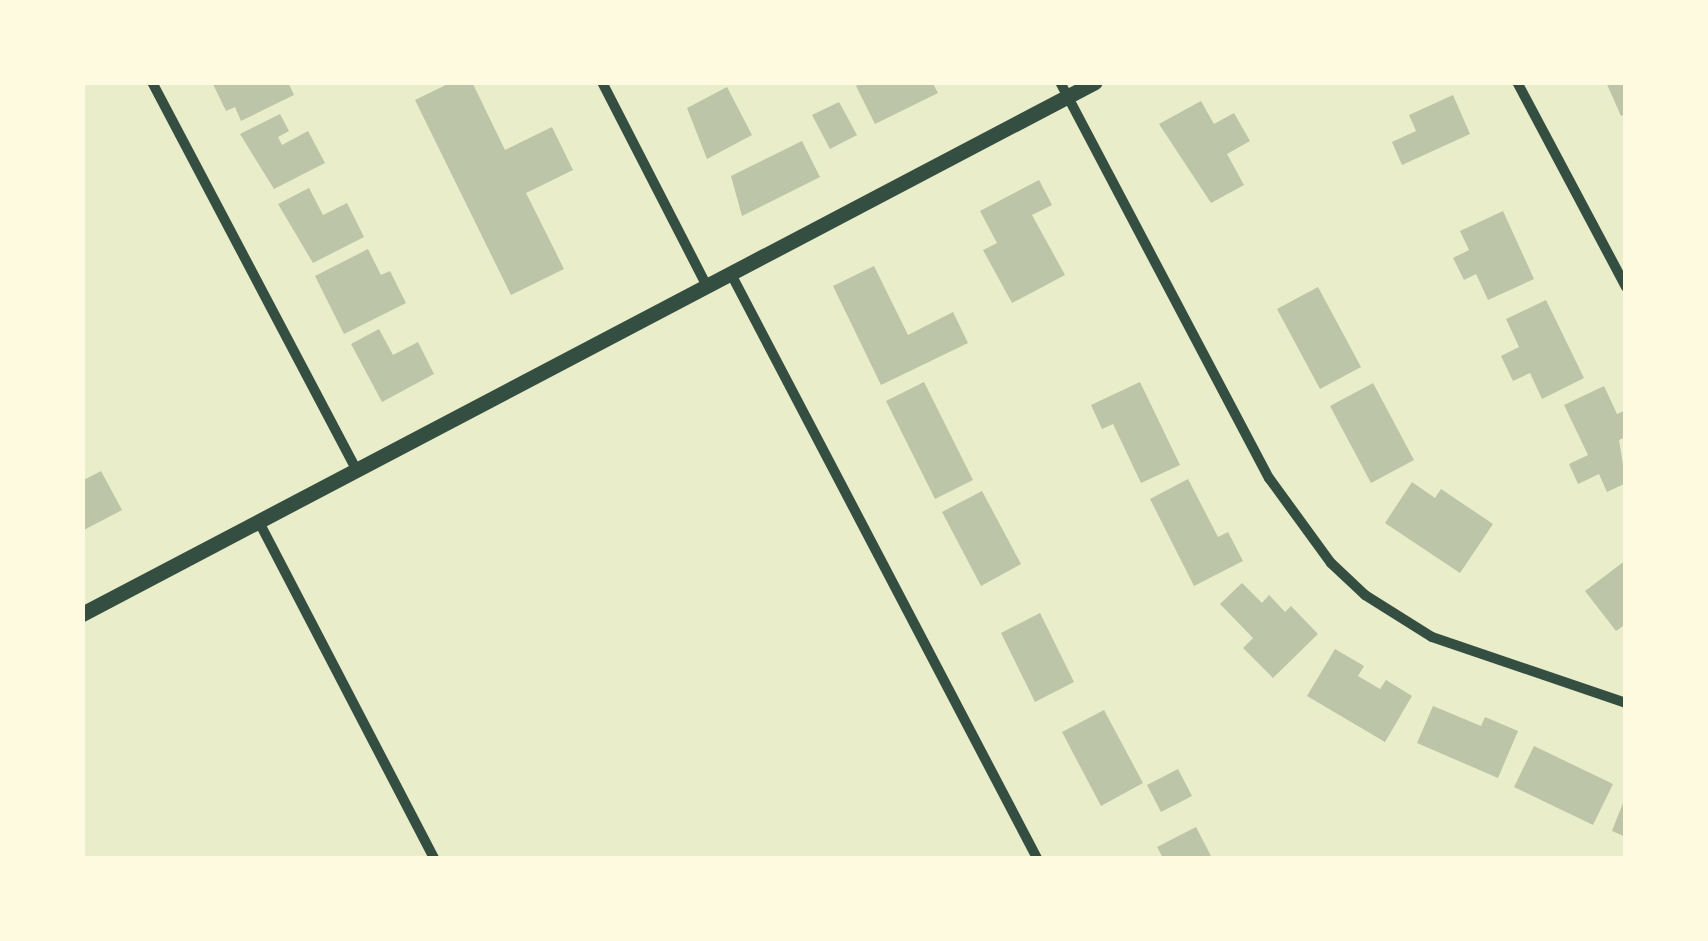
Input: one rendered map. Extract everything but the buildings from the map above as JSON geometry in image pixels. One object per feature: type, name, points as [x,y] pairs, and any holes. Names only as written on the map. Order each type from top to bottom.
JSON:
[{"type":"street","points":[[152,82],[357,470]]},
{"type":"street","points":[[602,82],[708,286]]},
{"type":"street","points":[[82,614],[731,274],[1064,90],[1095,82]]},
{"type":"street","points":[[1517,82],[1626,287]]},
{"type":"street","points":[[1064,90],[1268,478],[1331,563],[1365,595],[1432,637],[1626,703]]},
{"type":"street","points":[[731,274],[1037,858]]},
{"type":"street","points":[[259,522],[434,858]]}]
